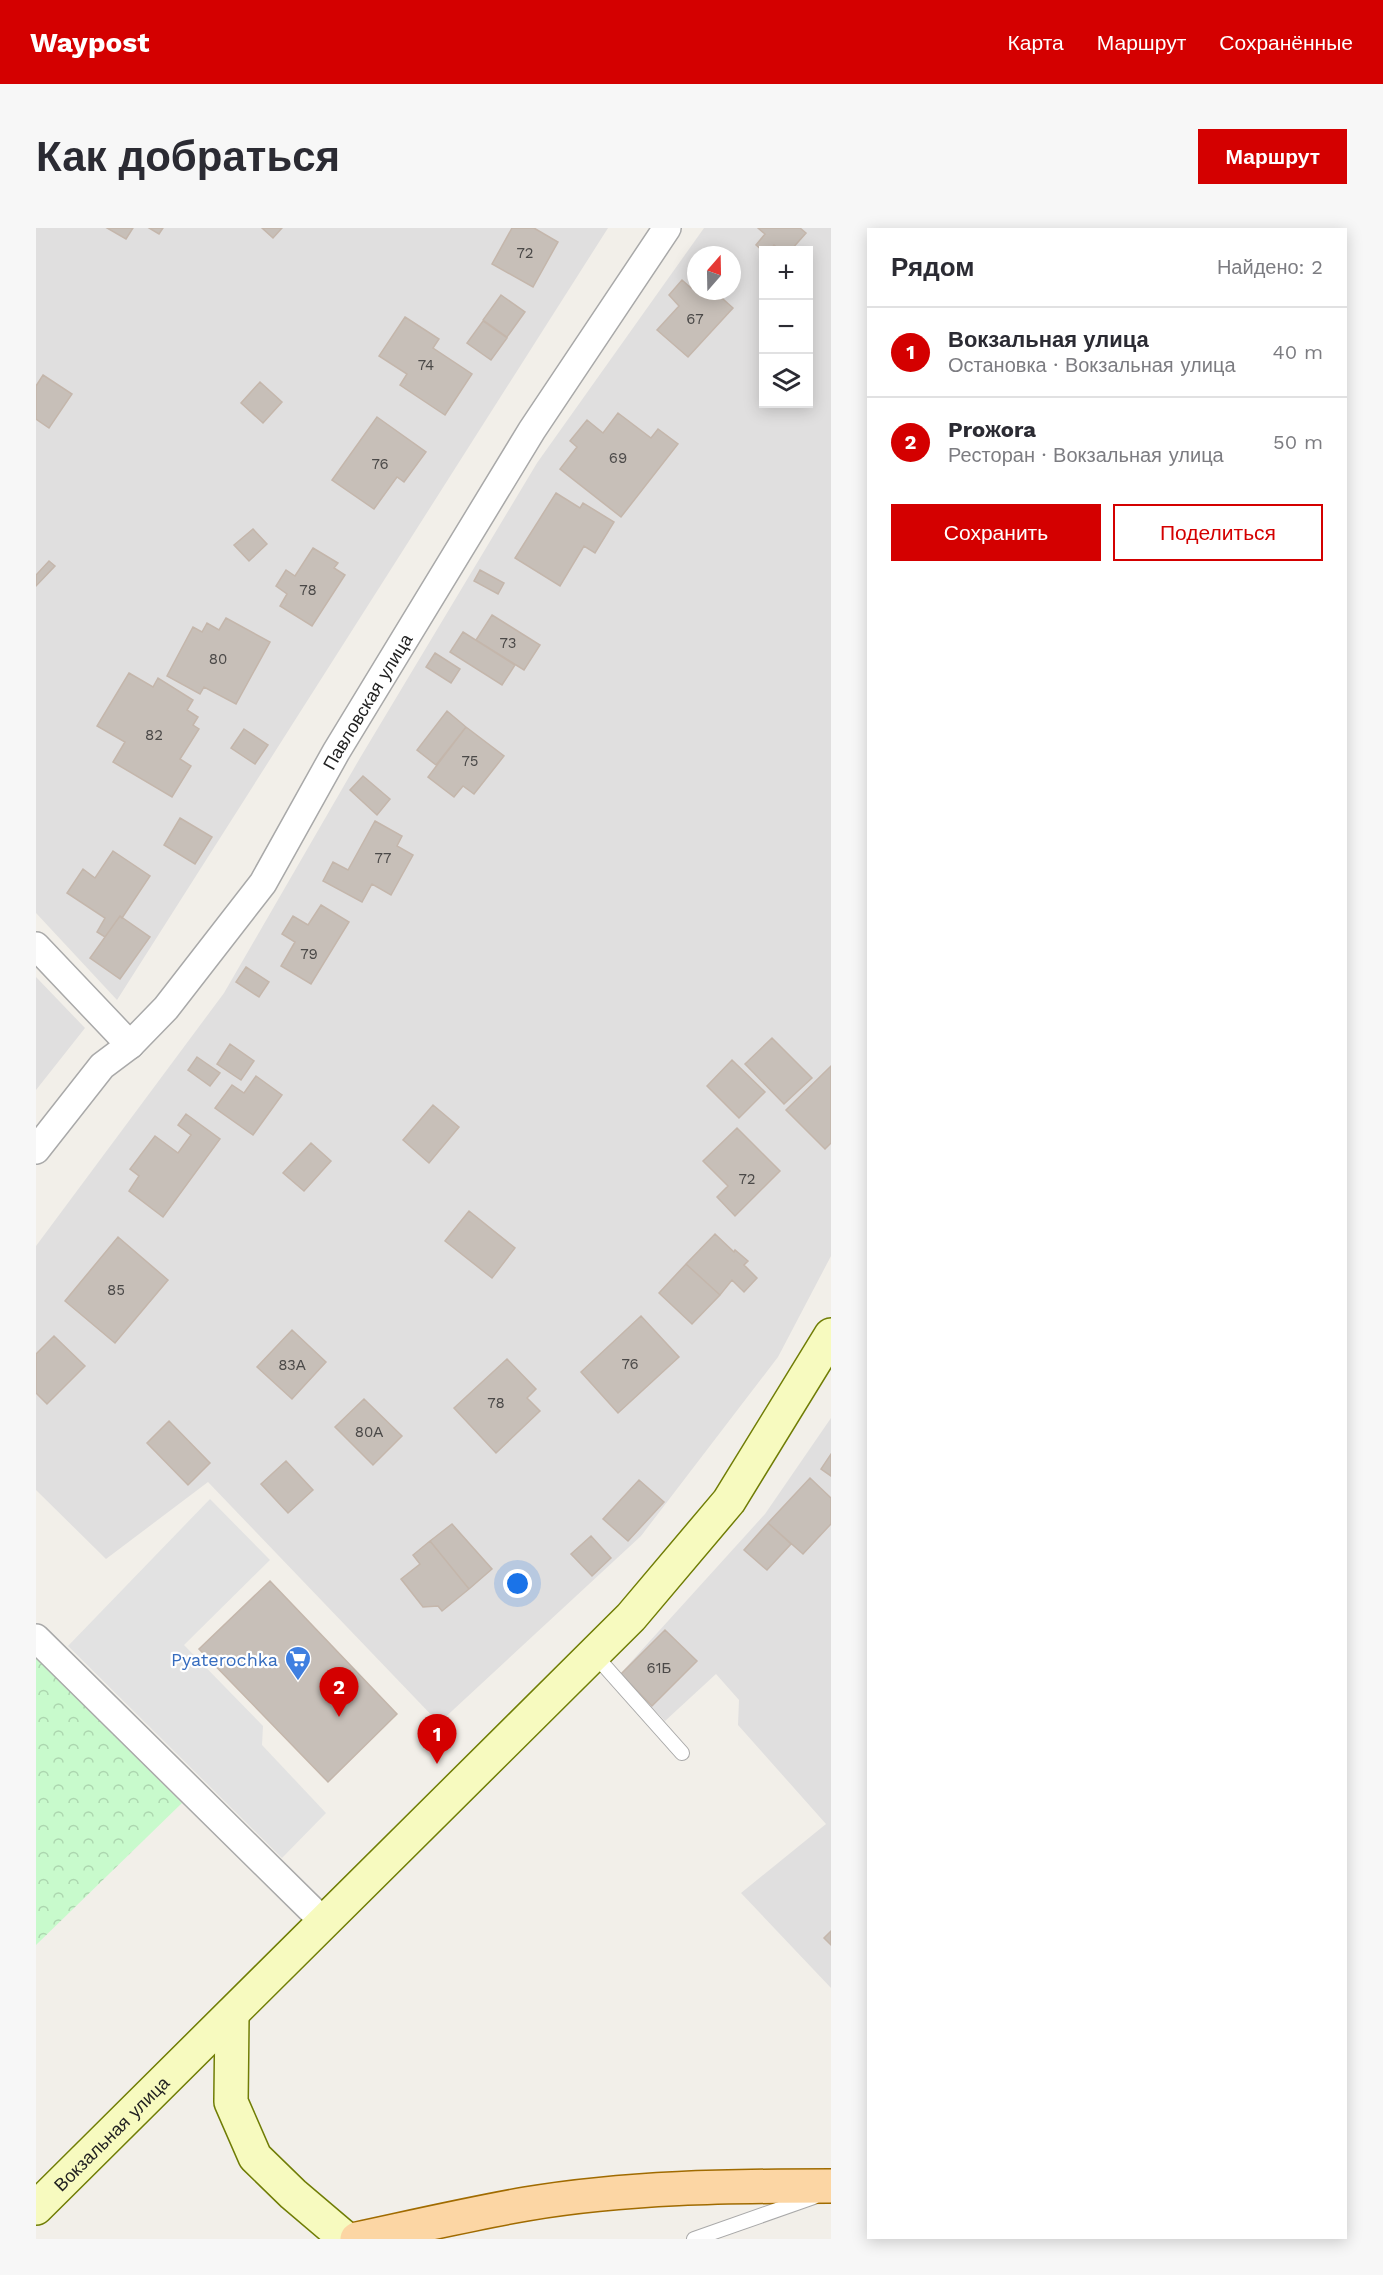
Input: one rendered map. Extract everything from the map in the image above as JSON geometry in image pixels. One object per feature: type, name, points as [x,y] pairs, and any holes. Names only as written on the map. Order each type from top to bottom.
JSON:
[{"type":"main road","points":[[357,2239],[527,2204],[628,2191],[719,2186],[831,2186]]},
{"type":"street","name":"Павловская улица","points":[[36,1150],[102,1066],[130,1045],[166,1008],[262,883],[336,752],[532,430],[667,228]]},
{"type":"street","points":[[36,946],[130,1045]]},
{"type":"street","name":"Вокзальная улица","points":[[36,2208],[631,1617],[729,1501],[831,1335]]},
{"type":"street","points":[[36,1638],[324,1923]]},
{"type":"street","points":[[232,2015],[231,2102],[255,2157],[293,2194],[346,2239]]},
{"type":"lane","points":[[593,1653],[682,1753]]},
{"type":"lane","points":[[694,2239],[831,2191]]},
{"type":"shaded area","points":[[36,228],[608,228],[117,1000],[36,913]]},
{"type":"shaded area","points":[[704,228],[831,228],[831,1256],[778,1357],[641,1536],[439,1723],[208,1482],[106,1559],[36,1490],[36,1246],[224,993],[360,758],[537,463],[687,252],[687,300],[741,300],[741,246],[691,246]]},
{"type":"shaded area","points":[[36,977],[85,1028],[36,1090]]},
{"type":"shaded area","points":[[831,1418],[831,1988],[741,1893],[826,1824],[738,1725],[739,1700],[716,1674],[665,1721],[620,1674],[765,1514]]},
{"type":"shaded area","points":[[210,1499],[270,1560],[184,1645],[263,1726],[262,1745],[326,1813],[282,1858],[68,1646]]},
{"type":"green space","points":[[36,1658],[182,1803],[36,1945]]},
{"type":"building","points":[[107,228],[133,228],[126,239]]},
{"type":"building","points":[[149,228],[163,228],[159,234]]},
{"type":"building","points":[[262,228],[282,228],[273,238]]},
{"type":"building","points":[[512,228],[534,228],[558,242],[533,287],[492,264]]},
{"type":"building","points":[[758,228],[800,228],[806,233],[795,246],[774,245],[759,248],[756,245],[765,234]]},
{"type":"building","points":[[682,280],[687,284],[687,300],[724,300],[733,308],[688,357],[657,330],[679,306],[669,295]]},
{"type":"building","points":[[501,295],[525,312],[507,337],[483,320]]},
{"type":"building","points":[[405,317],[439,339],[433,348],[472,374],[445,415],[400,385],[407,374],[379,356]]},
{"type":"building","points":[[483,321],[507,338],[491,360],[467,343]]},
{"type":"building","points":[[43,375],[72,394],[49,428],[36,419],[36,386]]},
{"type":"building","points":[[260,382],[282,402],[263,423],[241,403]]},
{"type":"building","points":[[618,413],[651,438],[658,429],[678,444],[621,517],[560,469],[577,447],[570,441],[587,420],[603,433]]},
{"type":"building","points":[[377,417],[426,452],[404,482],[397,477],[374,509],[332,480]]},
{"type":"building","points":[[556,493],[580,508],[583,503],[614,522],[595,553],[584,546],[560,586],[515,558]]},
{"type":"building","points":[[253,529],[267,544],[249,561],[234,545]]},
{"type":"building","points":[[313,548],[338,563],[334,568],[345,575],[312,626],[280,606],[287,594],[276,586],[286,570],[295,576]]},
{"type":"building","points":[[49,561],[55,566],[36,586],[36,575]]},
{"type":"building","points":[[480,570],[504,583],[498,594],[474,581]]},
{"type":"building","points":[[492,615],[540,645],[524,670],[476,640]]},
{"type":"building","points":[[226,618],[270,642],[236,704],[204,687],[200,694],[167,676],[193,627],[202,632],[207,623],[219,630]]},
{"type":"building","points":[[463,632],[515,665],[502,685],[450,652]]},
{"type":"building","points":[[435,653],[460,669],[451,683],[426,667]]},
{"type":"building","points":[[129,673],[153,687],[158,678],[193,700],[187,710],[198,717],[193,725],[199,729],[180,759],[191,766],[172,797],[113,762],[125,742],[97,726]]},
{"type":"building","points":[[447,711],[466,727],[436,765],[417,750]]},
{"type":"building","points":[[466,727],[504,756],[474,794],[463,786],[454,797],[428,777]]},
{"type":"building","points":[[244,729],[268,745],[255,764],[231,748]]},
{"type":"building","points":[[363,776],[390,799],[377,815],[350,790]]},
{"type":"building","points":[[180,818],[212,837],[195,864],[164,845]]},
{"type":"building","points":[[375,821],[402,836],[397,846],[413,855],[391,895],[372,884],[362,902],[323,881],[333,862],[348,870]]},
{"type":"building","points":[[113,851],[150,876],[122,918],[120,916],[105,937],[97,932],[105,918],[67,893],[83,869],[95,878]]},
{"type":"building","points":[[321,905],[349,922],[311,984],[281,966],[295,942],[282,934],[293,916],[308,925]]},
{"type":"building","points":[[120,916],[150,937],[120,979],[90,958]]},
{"type":"building","points":[[246,967],[269,982],[259,997],[236,982]]},
{"type":"building","points":[[772,1038],[812,1078],[784,1104],[745,1064]]},
{"type":"building","points":[[230,1044],[254,1061],[241,1080],[217,1064]]},
{"type":"building","points":[[197,1057],[220,1073],[210,1086],[188,1070]]},
{"type":"building","points":[[732,1060],[765,1092],[739,1118],[707,1086]]},
{"type":"building","points":[[831,1066],[831,1143],[825,1149],[786,1110]]},
{"type":"building","points":[[256,1076],[282,1095],[253,1135],[215,1108],[232,1085],[244,1093]]},
{"type":"building","points":[[433,1105],[459,1127],[429,1163],[403,1140]]},
{"type":"building","points":[[186,1114],[220,1139],[163,1217],[129,1191],[139,1176],[130,1169],[155,1136],[178,1153],[191,1135],[178,1125]]},
{"type":"building","points":[[737,1128],[780,1171],[735,1216],[717,1197],[728,1186],[703,1161]]},
{"type":"building","points":[[311,1143],[331,1161],[304,1191],[283,1173]]},
{"type":"building","points":[[469,1211],[515,1248],[492,1278],[445,1241]]},
{"type":"building","points":[[715,1234],[734,1252],[735,1250],[748,1261],[744,1265],[757,1278],[744,1292],[732,1280],[720,1295],[686,1264]]},
{"type":"building","points":[[118,1237],[168,1280],[115,1343],[65,1301]]},
{"type":"building","points":[[686,1264],[720,1295],[692,1324],[659,1293]]},
{"type":"building","points":[[641,1316],[679,1357],[618,1413],[581,1372]]},
{"type":"building","points":[[292,1330],[326,1362],[292,1399],[257,1367]]},
{"type":"building","points":[[54,1336],[85,1366],[47,1404],[36,1393],[36,1354]]},
{"type":"building","points":[[507,1359],[536,1389],[527,1398],[540,1411],[496,1453],[454,1408]]},
{"type":"building","points":[[364,1399],[402,1436],[373,1465],[335,1427]]},
{"type":"building","points":[[169,1421],[210,1463],[188,1485],[147,1443]]},
{"type":"building","points":[[831,1454],[831,1476],[821,1469]]},
{"type":"building","points":[[286,1461],[313,1490],[288,1513],[261,1484]]},
{"type":"building","points":[[810,1478],[831,1498],[831,1524],[803,1554],[768,1523]]},
{"type":"building","points":[[639,1480],[664,1502],[628,1541],[603,1519]]},
{"type":"building","points":[[768,1523],[791,1544],[767,1570],[744,1550]]},
{"type":"building","points":[[452,1524],[492,1569],[469,1589],[430,1541]]},
{"type":"building","points":[[591,1536],[611,1558],[592,1576],[571,1554]]},
{"type":"building","points":[[430,1541],[469,1589],[442,1611],[438,1606],[423,1607],[401,1579],[420,1564],[413,1555]]},
{"type":"building","name":"Pyaterochka","points":[[270,1581],[397,1714],[328,1782],[199,1649]]},
{"type":"building","points":[[665,1630],[697,1661],[652,1706],[621,1674]]},
{"type":"building","points":[[831,1931],[831,1945],[824,1938]]},
{"type":"place","name":"Pyaterochka","points":[[298,1682]]},
{"type":"place","name":"Proжora","points":[[339,1717]]},
{"type":"place","name":"Вокзальная улица","points":[[437,1764]]}]
